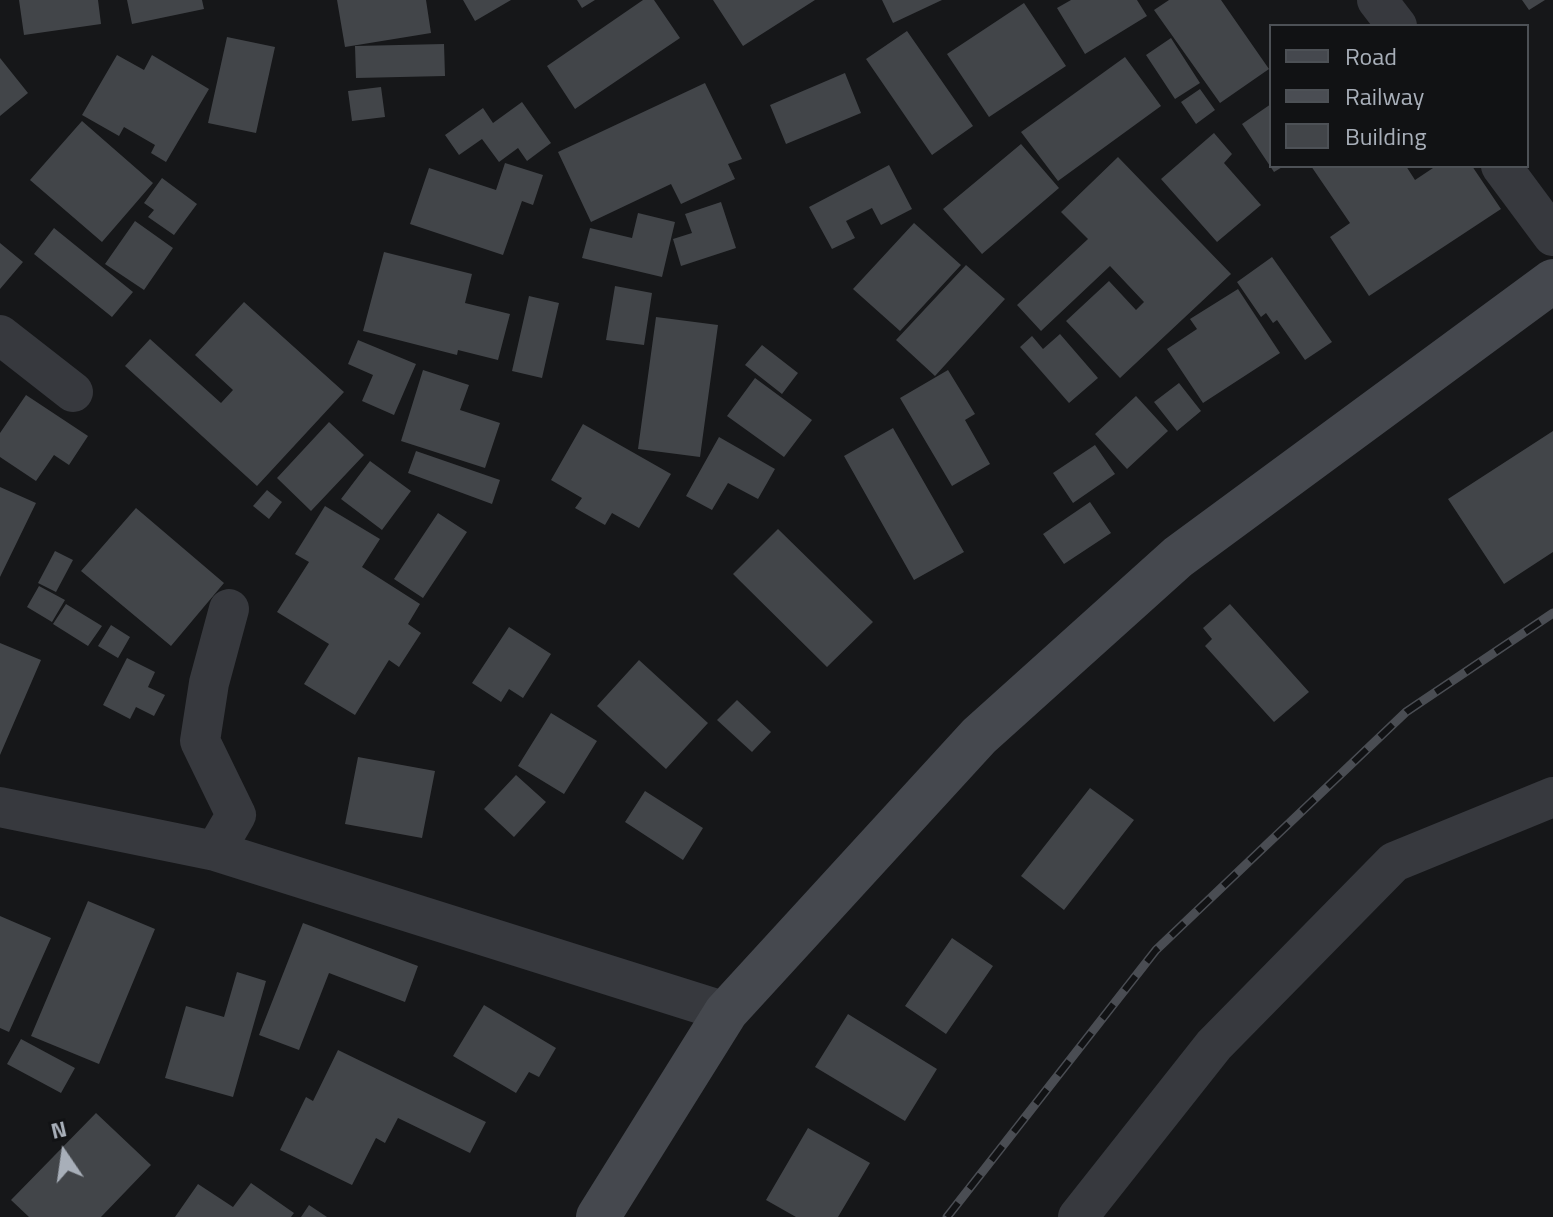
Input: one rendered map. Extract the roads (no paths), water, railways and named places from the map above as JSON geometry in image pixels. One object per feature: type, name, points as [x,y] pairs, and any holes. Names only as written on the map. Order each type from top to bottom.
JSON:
[{"type":"street","points":[[1377,0],[1395,24]]},
{"type":"street","points":[[1502,168],[1553,236]]},
{"type":"street","points":[[598,1217],[726,1012],[979,736],[1178,557],[1553,281]]},
{"type":"street","points":[[0,335],[73,392]]},
{"type":"street","points":[[215,851],[236,815],[200,741],[209,683],[229,609]]},
{"type":"street","points":[[1078,1217],[1214,1045],[1394,862],[1553,797]]},
{"type":"street","points":[[0,807],[215,851],[726,1012]]},
{"type":"railway","points":[[947,1217],[1156,950],[1406,712],[1553,613]]}]
